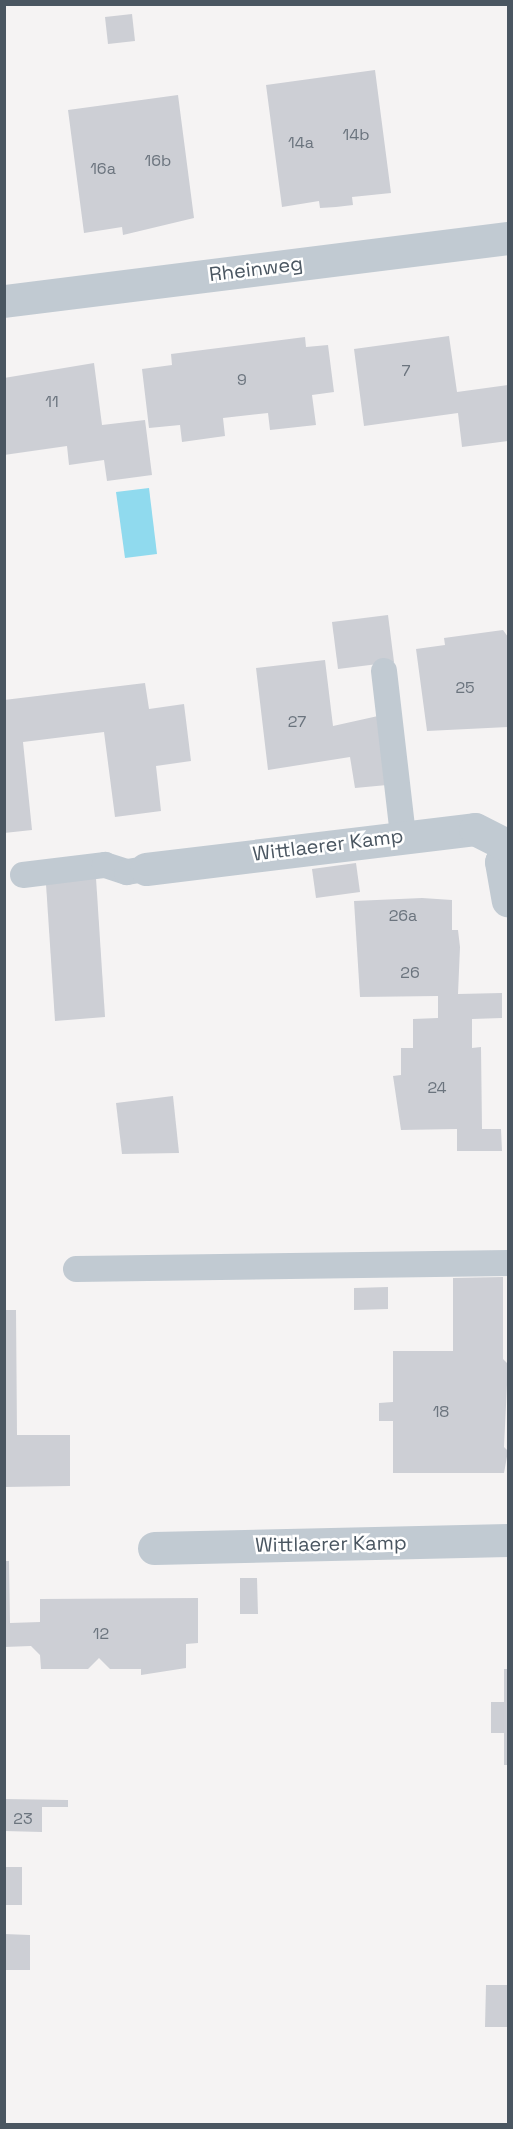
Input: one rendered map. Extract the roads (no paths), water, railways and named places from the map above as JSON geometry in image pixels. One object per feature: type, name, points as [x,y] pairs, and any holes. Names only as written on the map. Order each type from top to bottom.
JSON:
[{"type":"street","name":"Rheinweg","points":[[4,301],[508,238]]},
{"type":"street","name":"Wittlaerer Kamp","points":[[146,869],[403,835],[475,829],[508,845],[501,879],[508,900]]},
{"type":"street","name":"Wittlaerer Kamp","points":[[154,1548],[508,1540]]},
{"type":"lane","points":[[384,671],[403,835]]},
{"type":"lane","points":[[23,874],[105,865],[127,872],[146,869]]},
{"type":"lane","points":[[76,1269],[508,1263]]},
{"type":"water","points":[[149,488],[157,554],[125,558],[116,492]]}]
